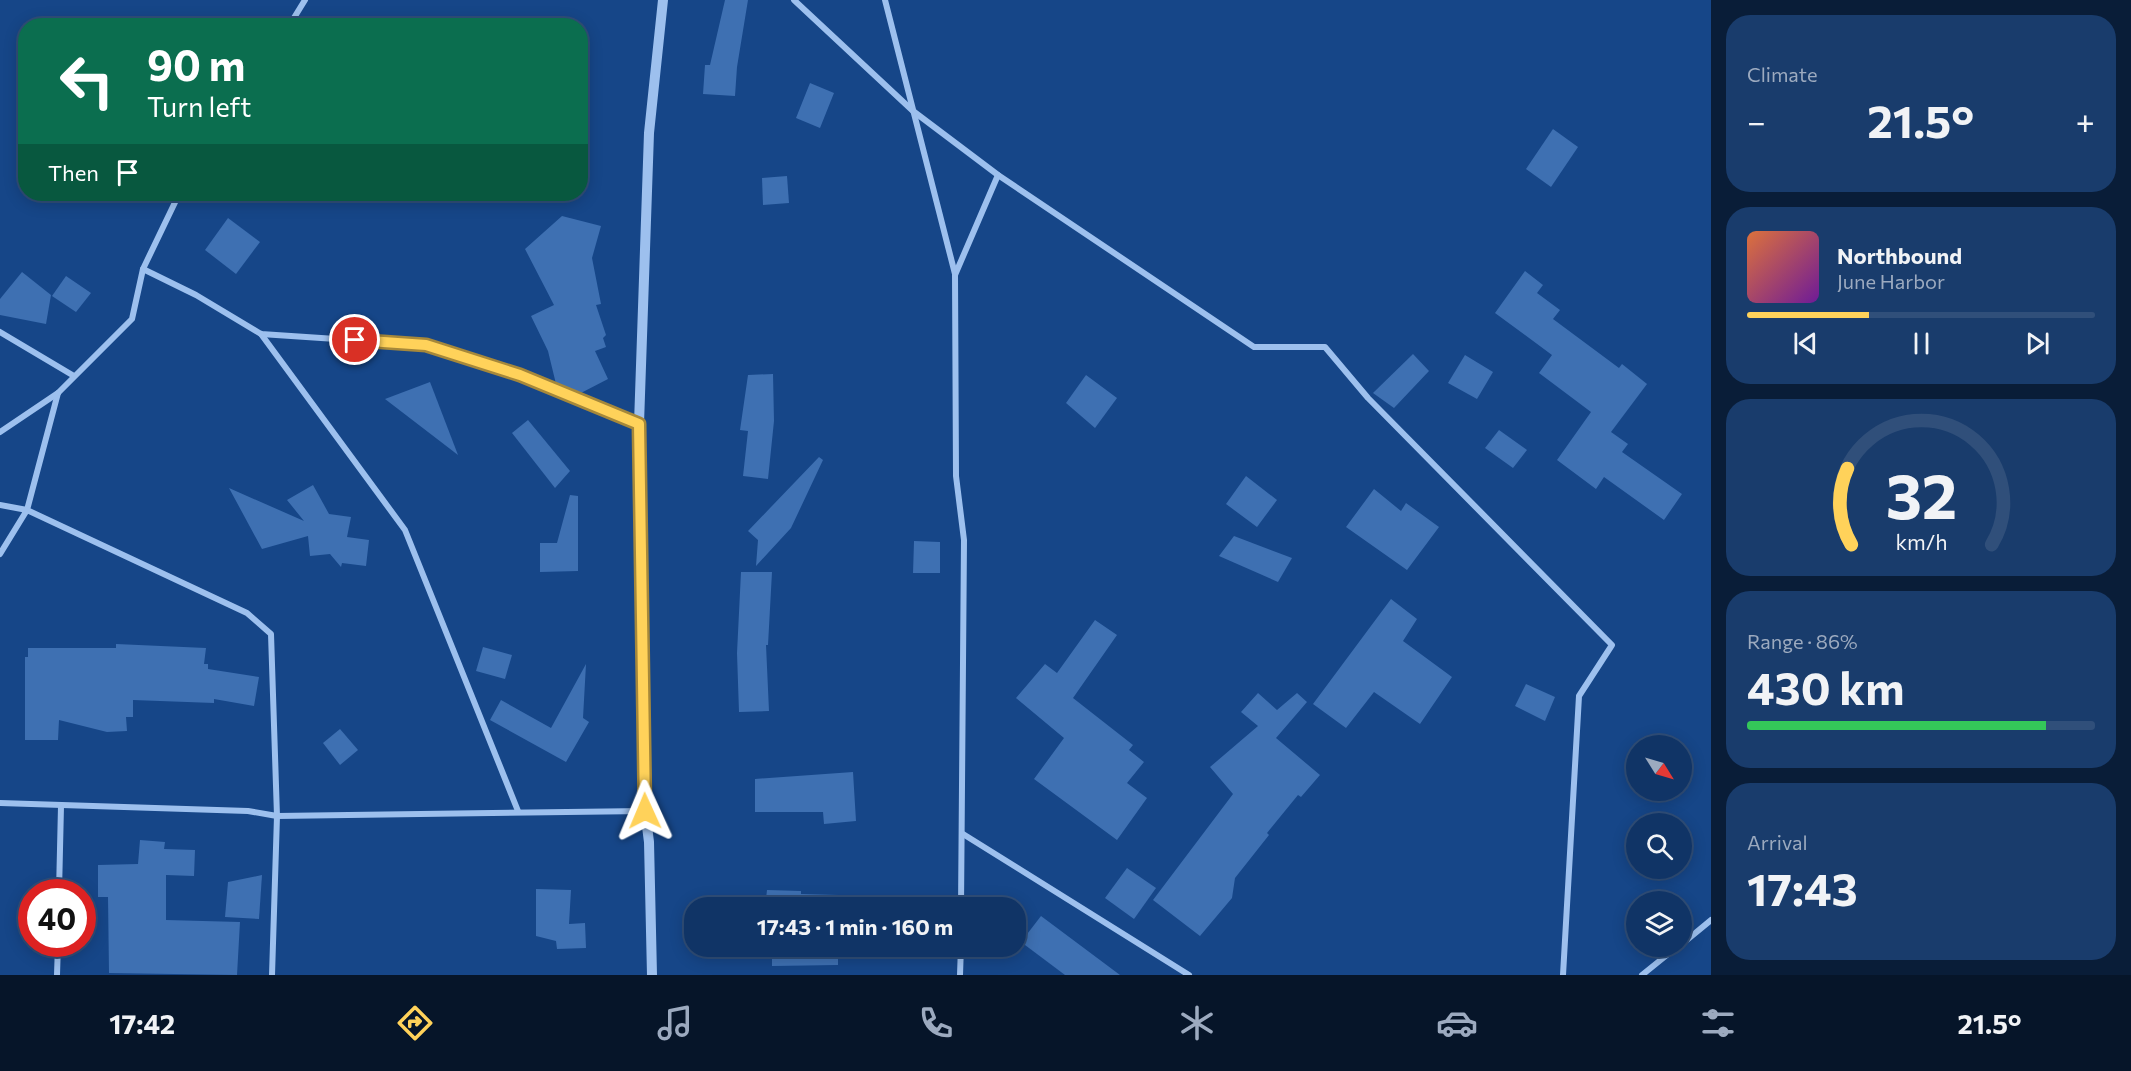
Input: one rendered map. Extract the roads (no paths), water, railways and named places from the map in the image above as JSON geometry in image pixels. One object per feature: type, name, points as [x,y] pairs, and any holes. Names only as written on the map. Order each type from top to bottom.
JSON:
[{"type":"street","points":[[294,18],[305,0]]},
{"type":"street","points":[[652,975],[645,811],[639,424],[649,133],[663,0]]},
{"type":"street","points":[[794,0],[913,111],[998,175],[1254,347],[1325,347],[1368,398],[1612,645],[1579,696],[1563,975]]},
{"type":"street","points":[[885,0],[955,275],[957,476],[964,540],[962,897]]},
{"type":"street","points":[[955,275],[998,175]]},
{"type":"street","points":[[0,432],[58,393],[132,319],[143,269],[176,201]]},
{"type":"street","points":[[143,269],[196,295],[261,334],[405,530],[518,811]]},
{"type":"street","points":[[0,332],[74,375]]},
{"type":"street","points":[[261,334],[426,345],[520,375],[639,424]]},
{"type":"street","points":[[0,554],[27,510],[58,393]]},
{"type":"street","points":[[0,505],[27,510],[247,613],[267,627],[272,634],[277,816],[272,975]]},
{"type":"street","points":[[0,803],[172,807],[248,811],[277,816],[645,811]]},
{"type":"street","points":[[59,879],[61,806]]},
{"type":"street","points":[[963,834],[1189,975]]},
{"type":"street","points":[[1692,936],[1711,920]]},
{"type":"street","points":[[57,975],[58,957]]},
{"type":"street","points":[[960,975],[961,957]]},
{"type":"street","points":[[1642,975],[1664,957]]}]
